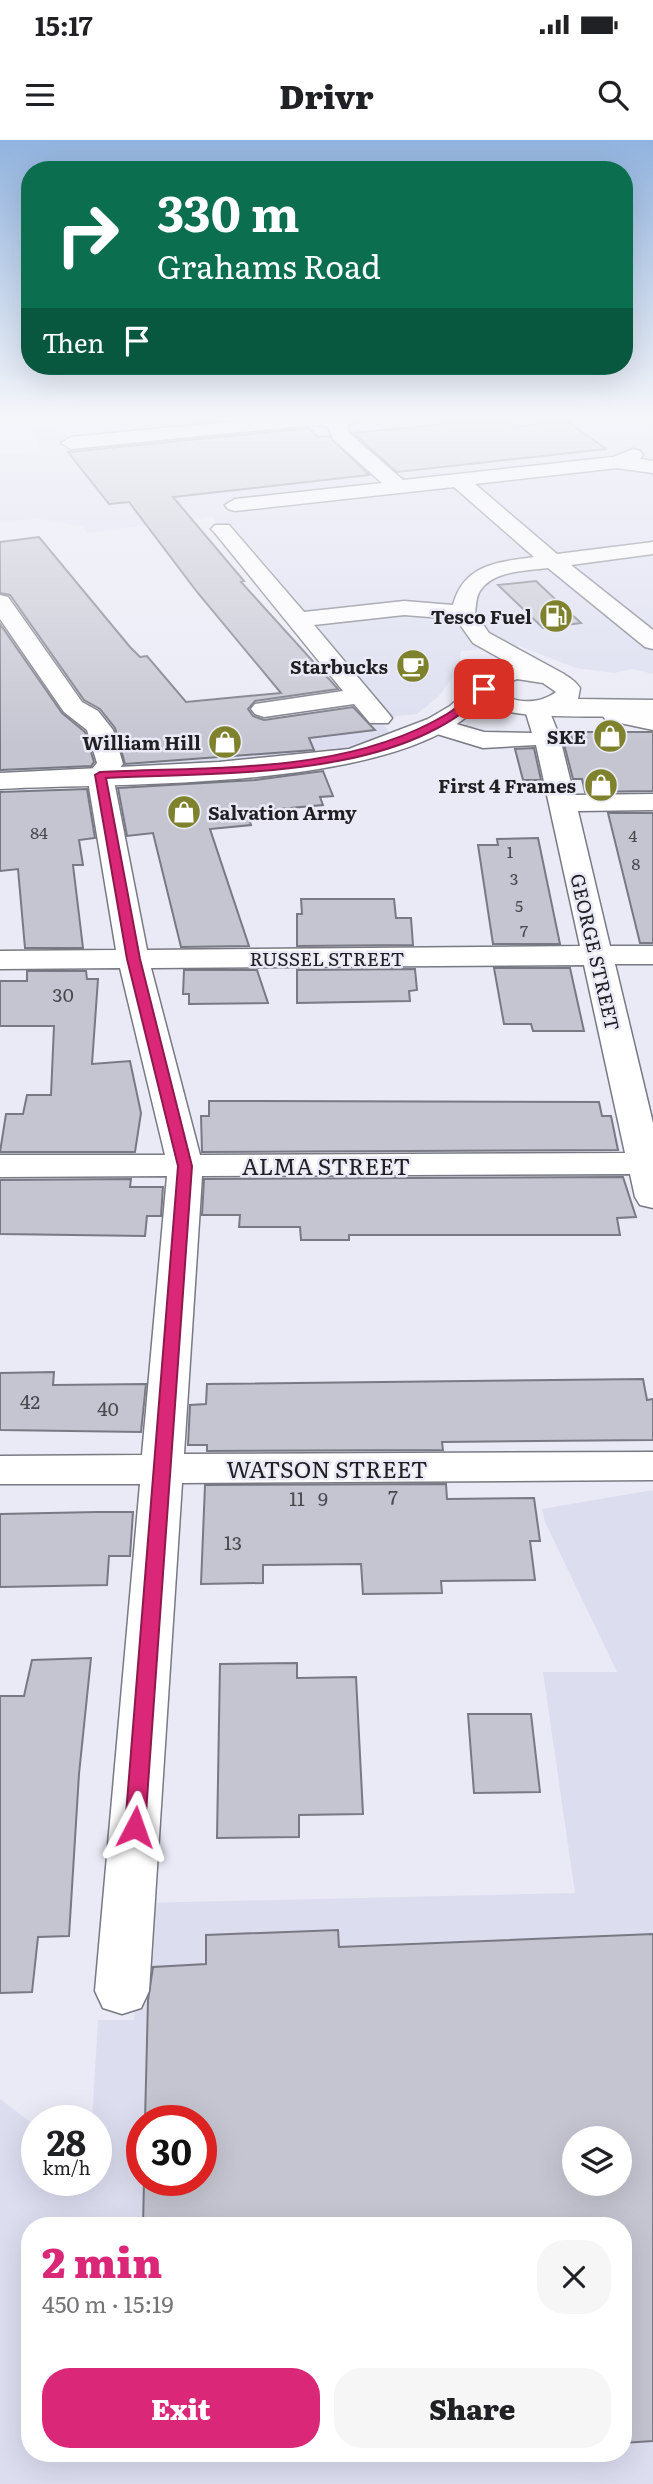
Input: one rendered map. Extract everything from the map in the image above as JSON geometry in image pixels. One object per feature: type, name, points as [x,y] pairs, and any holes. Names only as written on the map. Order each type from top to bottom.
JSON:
[{"type":"street","points":[[511,526],[653,642]]},
{"type":"street","points":[[222,529],[379,718]]},
{"type":"street","points":[[481,638],[559,681],[569,694],[565,699],[537,707],[494,701],[486,686],[489,659],[481,638],[463,613],[469,588],[476,579],[508,567],[653,548]]},
{"type":"street","points":[[0,602],[24,656],[73,707],[85,711],[108,740],[110,764],[100,775]]},
{"type":"street","points":[[298,620],[404,608],[463,613]]},
{"type":"street","points":[[397,742],[452,716],[486,686],[518,673],[653,702]]},
{"type":"street","points":[[264,709],[361,696]]},
{"type":"street","points":[[0,781],[296,765],[358,754],[504,711],[537,707],[653,708]]},
{"type":"street","name":"GEORGE STREET","points":[[537,707],[649,1163],[653,1197]]},
{"type":"street","points":[[615,715],[653,722]]},
{"type":"street","points":[[446,729],[483,740],[527,739]]},
{"type":"street","points":[[100,775],[133,959],[185,1166],[122,1991]]},
{"type":"street","points":[[562,803],[653,802]]},
{"type":"street","name":"RUSSEL STREET","points":[[0,960],[653,955]]},
{"type":"street","name":"ALMA STREET","points":[[0,1166],[649,1163]]},
{"type":"street","name":"WATSON STREET","points":[[0,1470],[653,1466]]},
{"type":"shaded area","points":[[82,526],[139,526],[87,533]]},
{"type":"shaded area","points":[[220,526],[653,526],[653,674],[632,669],[614,673],[576,668],[519,646],[461,651],[458,670],[438,697],[417,714],[379,718],[397,742],[358,754],[0,781],[0,715],[85,711],[108,740],[324,720],[378,718]]},
{"type":"shaded area","points":[[653,1490],[653,2484],[0,2484],[0,2099],[21,2115],[21,2196],[112,2196],[112,2105],[93,2105],[98,2020],[134,2020],[141,1903],[575,1893],[543,1672],[617,1672],[545,1522],[542,1509]]},
{"type":"building","points":[[147,526],[198,526],[244,581],[241,582],[338,689],[255,701],[248,709],[253,716],[264,720],[353,707],[375,730],[309,738],[314,750],[125,764],[115,728],[100,709],[84,700],[10,595],[0,593],[0,542],[39,537],[130,647],[140,657],[147,656],[186,702],[281,693],[197,592]]},
{"type":"building","points":[[536,581],[581,623],[543,628],[498,585]]},
{"type":"building","points":[[0,624],[62,713],[85,732],[94,762],[91,766],[0,770]]},
{"type":"building","points":[[570,732],[653,732],[653,791],[585,792],[582,779],[573,779],[564,744],[573,744]]},
{"type":"building","points":[[534,748],[541,780],[523,780],[515,749]]},
{"type":"building","points":[[323,771],[333,796],[320,797],[323,805],[247,812],[251,825],[210,829],[249,946],[181,947],[153,833],[127,836],[118,788],[255,780]]},
{"type":"building","points":[[87,789],[95,838],[79,840],[83,865],[73,865],[83,948],[25,948],[18,869],[0,871],[0,792]]},
{"type":"building","points":[[608,813],[653,813],[653,943],[640,943]]},
{"type":"building","points":[[538,838],[560,944],[493,944],[478,845],[498,845],[497,839]]},
{"type":"building","points":[[301,899],[394,899],[396,918],[411,918],[413,945],[297,946],[297,914],[302,914]]},
{"type":"building","points":[[494,968],[570,968],[584,1031],[533,1031],[531,1024],[504,1024]]},
{"type":"building","points":[[415,969],[417,990],[409,991],[410,1001],[297,1003],[297,970]]},
{"type":"building","points":[[184,970],[257,970],[268,1003],[189,1004],[189,994],[183,994]]},
{"type":"building","points":[[27,971],[86,971],[87,979],[98,979],[92,1064],[130,1061],[141,1113],[135,1152],[0,1152],[6,1114],[23,1114],[27,1095],[51,1095],[54,1026],[0,1026],[0,981],[27,981]]},
{"type":"building","points":[[209,1101],[599,1102],[602,1116],[611,1116],[618,1150],[202,1152],[201,1116],[209,1116]]},
{"type":"building","points":[[623,1177],[636,1217],[617,1218],[620,1235],[349,1235],[349,1240],[301,1240],[300,1227],[239,1227],[240,1215],[202,1215],[204,1179]]},
{"type":"building","points":[[131,1179],[130,1187],[163,1187],[161,1216],[147,1216],[145,1236],[0,1234],[0,1180]]},
{"type":"building","points":[[54,1372],[53,1385],[146,1384],[141,1432],[0,1430],[0,1373]]},
{"type":"building","points":[[643,1379],[647,1400],[653,1399],[653,1440],[442,1442],[443,1450],[207,1451],[207,1445],[188,1445],[190,1405],[206,1404],[207,1384]]},
{"type":"building","points":[[446,1484],[447,1499],[534,1498],[540,1541],[530,1541],[535,1580],[441,1581],[442,1593],[363,1594],[361,1564],[263,1565],[263,1583],[201,1584],[205,1485]]},
{"type":"building","points":[[133,1512],[130,1556],[109,1556],[107,1585],[0,1587],[0,1514]]},
{"type":"building","points":[[91,1658],[79,1774],[69,1936],[38,1937],[32,1992],[0,1993],[0,1696],[24,1696],[32,1660]]},
{"type":"building","points":[[297,1663],[297,1678],[356,1677],[363,1814],[299,1815],[299,1837],[217,1838],[220,1664]]},
{"type":"building","points":[[468,1714],[531,1714],[540,1792],[474,1793]]},
{"type":"building","points":[[338,1930],[339,1947],[653,1934],[653,2441],[632,2442],[632,2217],[143,2217],[144,2196],[217,2196],[217,2105],[145,2105],[148,2000],[153,1967],[206,1964],[206,1935]]},
{"type":"place","name":"Tesco Fuel","points":[[556,616]]},
{"type":"place","name":"Starbucks","points":[[413,666]]},
{"type":"place","name":"SKE","points":[[610,736]]},
{"type":"place","name":"William Hill","points":[[225,742]]},
{"type":"place","name":"First 4 Frames","points":[[601,785]]},
{"type":"place","name":"Salvation Army","points":[[184,812]]},
{"type":"route","points":[[135,1827],[185,1166],[133,959],[100,775],[209,772],[296,765],[358,754],[397,742],[452,716],[484,689]]}]
